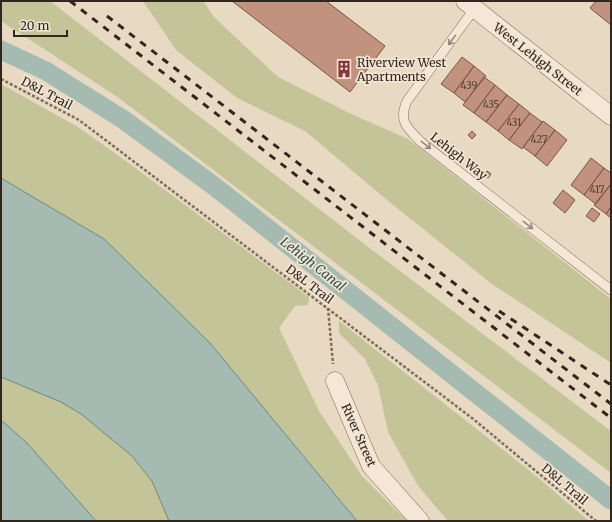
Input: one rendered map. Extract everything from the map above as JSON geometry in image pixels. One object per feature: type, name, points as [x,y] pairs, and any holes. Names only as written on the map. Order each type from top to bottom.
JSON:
[{"type":"street","name":"West Lehigh Street","points":[[470,5],[611,116]]},
{"type":"street","name":"River Street","points":[[335,381],[371,466],[420,521]]},
{"type":"lane","name":"Lehigh Way","points":[[470,5],[407,101],[404,107],[403,118],[406,127],[421,142],[611,290]]},
{"type":"path","name":"D&L Trail","points":[[1,79],[79,120],[472,418],[596,521]]},
{"type":"path","points":[[328,308],[335,381]]},
{"type":"green space","points":[[1,1],[50,1],[367,246],[611,431],[611,473],[119,98],[1,21]]},
{"type":"green space","points":[[143,1],[203,1],[214,17],[278,77],[349,113],[408,139],[611,299],[611,363],[492,284],[387,200],[305,131],[237,98],[176,50]]},
{"type":"green space","points":[[1,84],[78,127],[309,297],[308,305],[295,306],[279,328],[319,411],[362,476],[407,521],[357,521],[210,343],[104,239],[1,178]]},
{"type":"green space","points":[[339,321],[530,471],[589,521],[448,521],[418,486],[388,432],[378,385],[365,359],[339,333]]},
{"type":"green space","points":[[1,377],[61,402],[81,414],[132,456],[152,481],[169,521],[96,521],[27,443],[1,420]]},
{"type":"shaded area","points":[[1,178],[104,239],[210,343],[357,521],[169,521],[152,481],[132,456],[81,414],[61,402],[1,377]]},
{"type":"shaded area","points":[[1,420],[27,443],[96,521],[1,521]]},
{"type":"building","name":"Riverview West Apartments","points":[[232,1],[326,1],[385,46],[350,92]]},
{"type":"building","points":[[596,1],[611,1],[611,25],[590,8]]},
{"type":"building","points":[[462,57],[474,66],[454,93],[441,84]]},
{"type":"building","points":[[474,66],[486,76],[465,102],[454,93]]},
{"type":"building","points":[[484,77],[495,85],[474,113],[463,105]]},
{"type":"building","points":[[495,85],[507,95],[486,122],[474,113]]},
{"type":"building","points":[[507,95],[519,104],[498,131],[486,122]]},
{"type":"building","points":[[519,104],[530,113],[509,140],[498,131]]},
{"type":"building","points":[[530,113],[542,122],[522,149],[509,140]]},
{"type":"building","points":[[543,121],[555,130],[535,156],[523,147]]},
{"type":"building","points":[[555,130],[567,140],[547,166],[535,156]]},
{"type":"building","points":[[472,131],[476,135],[472,139],[468,135]]},
{"type":"building","points":[[591,158],[604,168],[584,195],[571,185]]},
{"type":"building","points":[[604,168],[611,173],[611,184],[596,204],[584,195]]},
{"type":"building","points":[[487,171],[491,174],[488,178],[484,175]]},
{"type":"building","points":[[611,184],[611,207],[606,214],[594,205]]},
{"type":"building","points":[[563,190],[575,200],[565,213],[553,203]]},
{"type":"building","points":[[611,207],[611,218],[606,214]]},
{"type":"building","points":[[592,208],[600,214],[594,222],[586,216]]},
{"type":"waterway","name":"Lehigh Canal","points":[[1,50],[46,71],[124,120],[214,186],[611,500]]},
{"type":"railway","points":[[70,1],[611,418]]},
{"type":"railway","points":[[107,16],[611,404]]},
{"type":"railway","points":[[499,311],[611,385]]},
{"type":"place","name":"Riverview West Apartments","points":[[344,69]]}]
